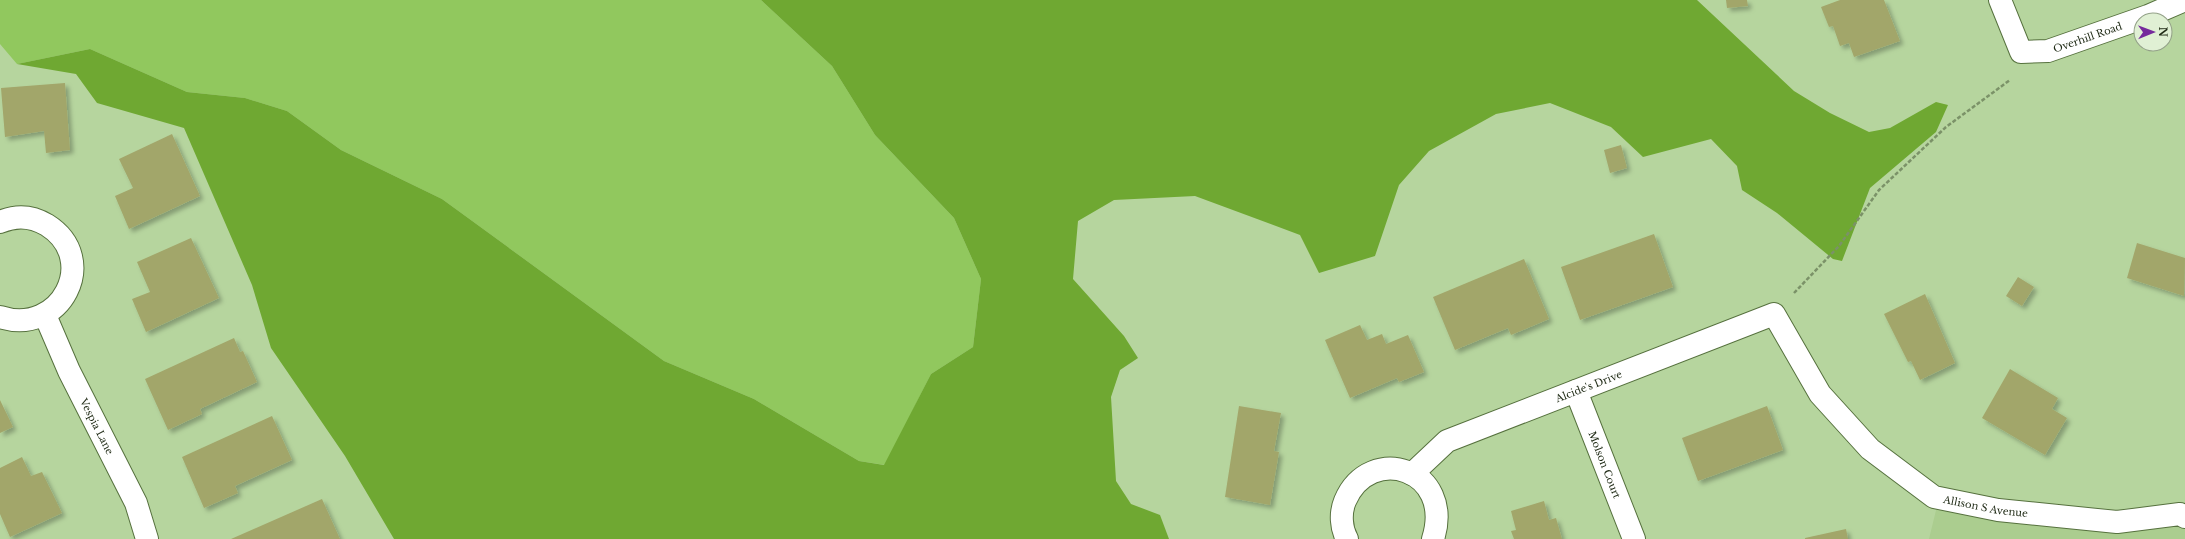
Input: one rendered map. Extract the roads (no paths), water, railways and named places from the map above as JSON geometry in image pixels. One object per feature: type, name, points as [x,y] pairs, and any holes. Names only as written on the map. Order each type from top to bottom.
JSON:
[{"type":"street","name":"Overhill Road","points":[[2000,0],[2027,51],[2048,51],[2148,16],[2185,0]]},
{"type":"street","points":[[0,222],[8,218],[24,217],[40,220],[53,229],[64,241],[71,256],[72,272],[68,289],[59,304],[45,315],[29,321],[12,321],[0,317]]},
{"type":"street","name":"Alcide's Drive","points":[[1412,474],[1447,441],[1774,314]]},
{"type":"street","name":"Allison S Avenue","points":[[1774,314],[1820,394],[1870,449],[1934,497],[1998,510],[2117,522],[2180,514],[2185,517]]},
{"type":"street","name":"Vespia Lane","points":[[45,315],[69,371],[136,503],[148,539]]},
{"type":"street","name":"Molson Court","points":[[1576,391],[1634,539]]},
{"type":"street","points":[[1347,539],[1341,520],[1343,506],[1349,492],[1358,481],[1370,473],[1384,469],[1398,469],[1412,474],[1424,482],[1433,494],[1437,508],[1438,524],[1433,539]]}]
